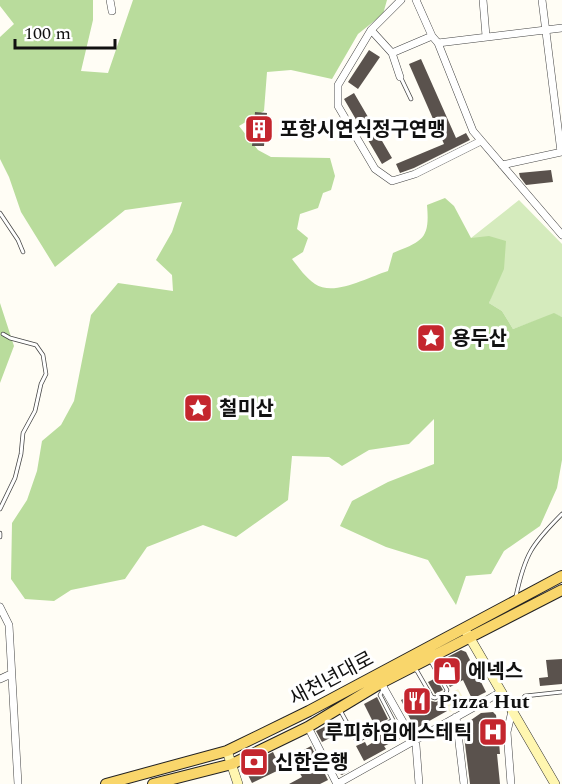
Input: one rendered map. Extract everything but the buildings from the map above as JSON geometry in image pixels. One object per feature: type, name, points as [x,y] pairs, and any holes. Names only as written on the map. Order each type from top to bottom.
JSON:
[{"type":"main road","name":"새천년대로","points":[[106,784],[227,751],[309,711],[562,576]]},
{"type":"main road","name":"새천년대로","points":[[153,784],[231,764],[308,726],[412,668],[562,590]]},
{"type":"street","points":[[110,0],[112,10]]},
{"type":"street","points":[[401,0],[371,30],[338,85],[338,106],[375,169],[392,181],[415,174],[481,141]]},
{"type":"street","points":[[416,0],[432,36],[438,43],[473,131],[560,231]]},
{"type":"street","points":[[483,0],[486,36]]},
{"type":"street","points":[[502,165],[562,152],[542,0]]},
{"type":"street","points":[[438,43],[562,28]]},
{"type":"street","points":[[371,30],[392,53],[400,76]]},
{"type":"street","points":[[392,53],[432,36]]},
{"type":"street","points":[[0,607],[9,625],[18,784]]},
{"type":"street","points":[[464,627],[555,784]]},
{"type":"street","points":[[0,680],[11,674]]},
{"type":"street","points":[[383,686],[414,741],[419,784]]},
{"type":"street","points":[[308,726],[337,784],[501,692]]},
{"type":"street","points":[[511,784],[507,732],[512,711]]},
{"type":"street","points":[[456,717],[464,784]]},
{"type":"street","points":[[227,751],[238,784]]},
{"type":"lane","points":[[400,76],[411,99]]},
{"type":"lane","points":[[0,213],[23,252]]},
{"type":"lane","points":[[0,509],[15,478],[24,433],[35,411],[41,384],[46,374],[43,355],[36,345],[3,334]]},
{"type":"lane","points":[[515,602],[525,561],[533,545],[562,514]]},
{"type":"lane","points":[[412,668],[417,671],[432,697],[446,693],[447,690],[430,659]]},
{"type":"lane","points":[[339,708],[357,741],[393,720],[381,695],[383,686]]},
{"type":"lane","points":[[512,711],[525,696],[562,692]]},
{"type":"shaded area","points":[[458,689],[467,704],[450,712],[442,699]]},
{"type":"green space","points":[[0,0],[93,0],[93,20],[81,71],[108,73],[133,0],[387,0],[383,14],[358,34],[332,79],[291,70],[267,72],[264,111],[239,126],[258,150],[271,157],[330,158],[335,176],[331,190],[323,193],[318,208],[300,214],[297,229],[308,238],[303,252],[292,259],[315,284],[323,287],[341,287],[388,271],[393,253],[418,242],[425,232],[428,216],[427,205],[445,198],[454,206],[471,238],[489,236],[506,241],[504,269],[489,303],[502,311],[513,329],[554,313],[562,317],[562,460],[557,488],[540,526],[504,551],[491,574],[466,576],[456,605],[428,560],[386,547],[340,526],[352,501],[388,482],[434,464],[434,419],[409,444],[369,450],[342,466],[329,457],[292,456],[288,500],[236,537],[203,525],[147,547],[125,579],[71,590],[54,601],[25,599],[11,579],[12,523],[27,500],[37,471],[42,441],[61,425],[74,401],[91,315],[118,283],[173,291],[172,275],[156,260],[172,232],[182,202],[125,210],[55,267],[21,212],[0,159],[0,37],[14,24],[0,6]]},
{"type":"green space","points":[[519,200],[562,244],[562,317],[554,314],[513,329],[502,311],[489,303],[495,286],[471,238]]},
{"type":"green space","points":[[0,303],[14,346],[0,383]]},
{"type":"place","name":"포항시연식정구연맹","points":[[259,129]]},
{"type":"place","name":"용두산","points":[[431,338]]},
{"type":"place","name":"철미산","points":[[198,408]]},
{"type":"place","name":"에넥스","points":[[447,671]]},
{"type":"place","name":"Pizza Hut","points":[[417,701]]},
{"type":"place","name":"루피하임에스테틱","points":[[493,732]]},
{"type":"place","name":"신한은행","points":[[254,762]]}]
